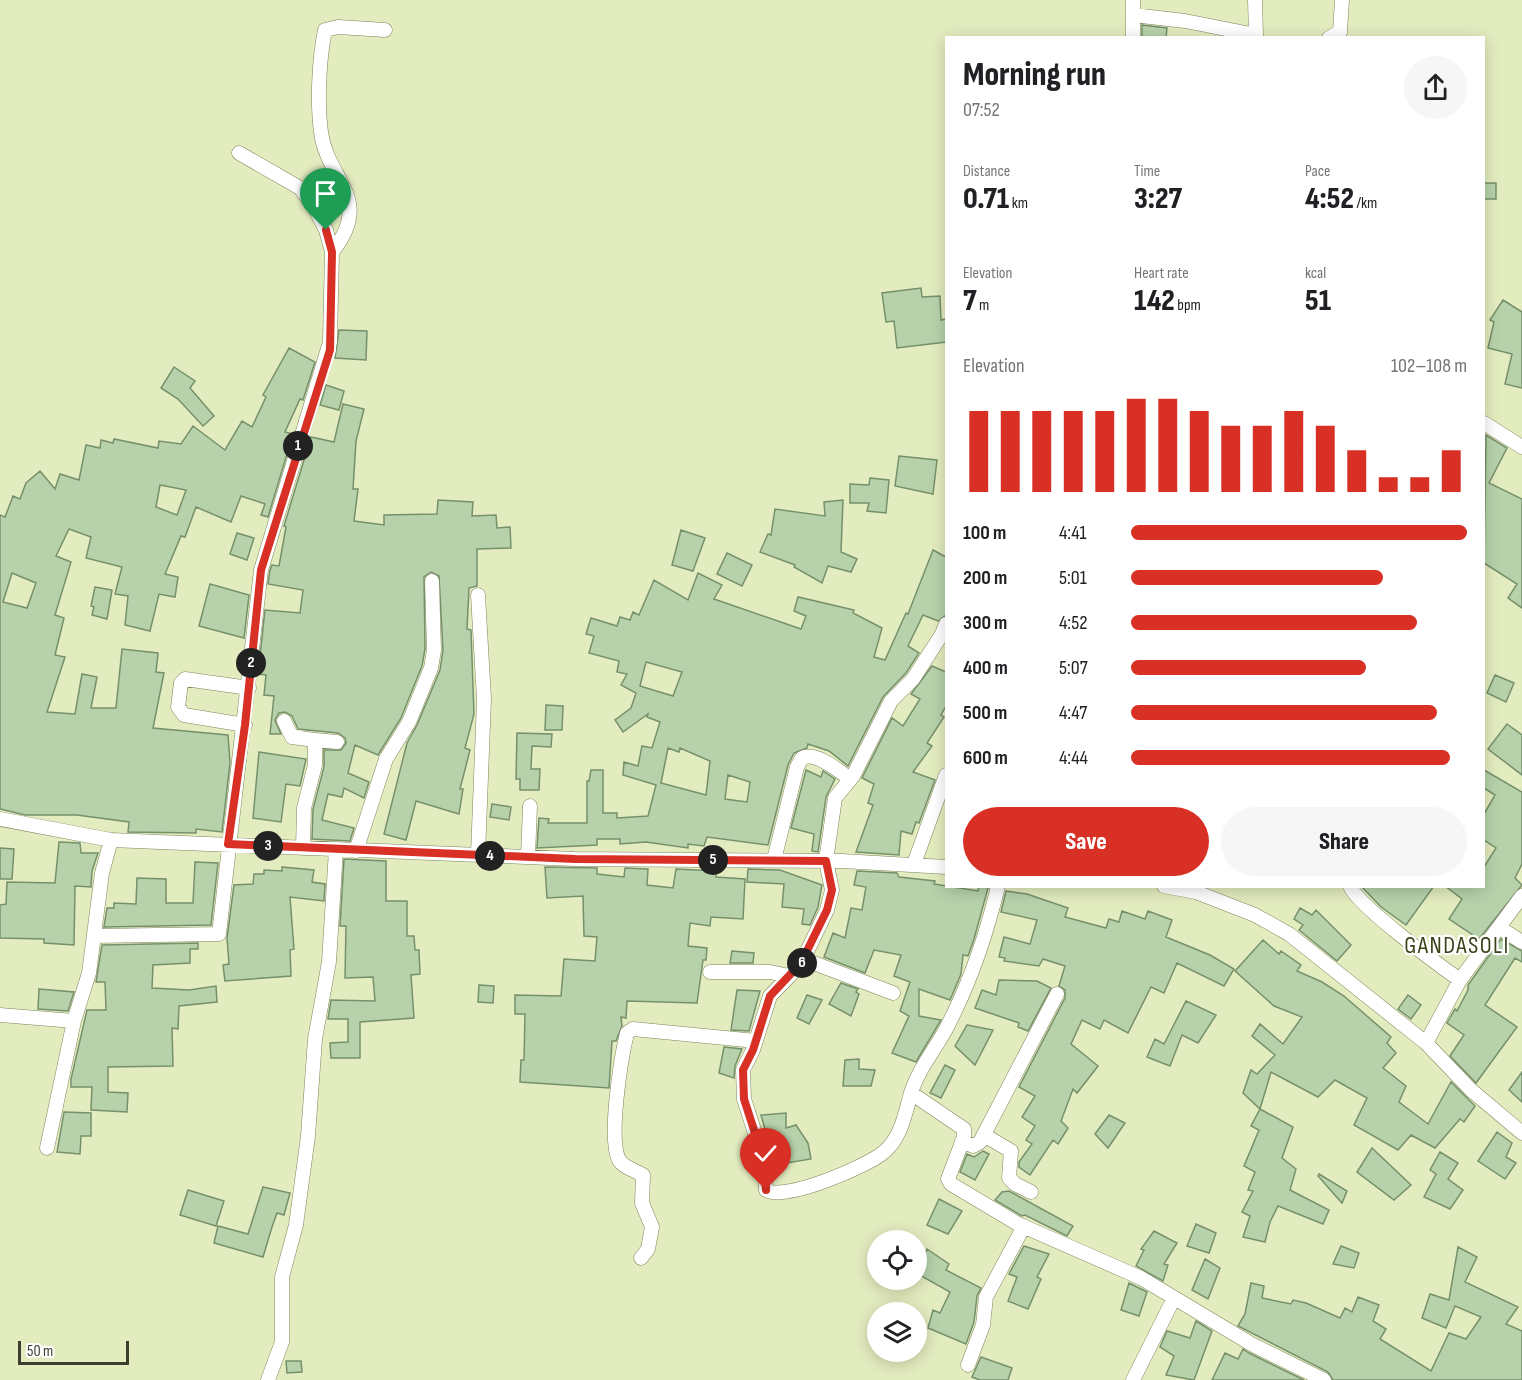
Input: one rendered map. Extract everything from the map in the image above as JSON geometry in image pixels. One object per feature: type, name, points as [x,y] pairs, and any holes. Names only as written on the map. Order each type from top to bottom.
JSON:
[{"type":"street","points":[[1132,0],[1133,36]]},
{"type":"street","points":[[1133,15],[1185,21],[1256,36],[1255,0]]},
{"type":"street","points":[[1333,36],[1340,32],[1342,0]]},
{"type":"street","points":[[332,252],[343,238],[350,206],[346,188],[326,150],[321,133],[321,54],[325,30],[338,27],[385,30]]},
{"type":"street","points":[[94,936],[217,935],[245,725],[261,570],[330,350],[332,252],[326,230],[313,205],[300,188],[239,153]]},
{"type":"street","points":[[1485,424],[1522,447]]},
{"type":"street","points":[[356,851],[386,759],[409,722],[431,668],[434,650],[432,581]]},
{"type":"street","points":[[478,595],[484,699],[478,855]]},
{"type":"street","points":[[945,626],[913,679],[891,701],[850,779],[835,798],[832,890],[812,963],[789,976],[770,996],[756,1041],[743,1070],[744,1099],[764,1161],[767,1192],[777,1193],[825,1182],[884,1153],[895,1139],[902,1124],[915,1080],[945,1031],[969,981],[997,888]]},
{"type":"street","points":[[245,725],[184,715],[178,707],[181,683],[185,679],[249,688]]},
{"type":"street","points":[[284,721],[292,737],[337,742]]},
{"type":"street","points":[[303,848],[304,808],[315,765],[315,740]]},
{"type":"street","points":[[774,861],[797,767],[802,758],[808,756],[817,758],[850,779]]},
{"type":"street","points":[[914,864],[945,778]]},
{"type":"street","points":[[528,857],[530,806]]},
{"type":"street","points":[[0,819],[111,840],[528,857],[833,861],[945,867]]},
{"type":"street","points":[[47,1148],[75,1022],[89,973],[102,873],[111,840]]},
{"type":"street","points":[[268,1380],[282,1342],[282,1277],[296,1225],[307,1147],[315,1039],[329,962],[336,850]]},
{"type":"street","points":[[1172,888],[1206,896],[1255,915],[1289,934],[1426,1043],[1472,1089],[1522,1133]]},
{"type":"street","points":[[1351,888],[1354,894],[1377,914],[1460,980]]},
{"type":"street","points":[[1426,1043],[1460,980],[1522,896]]},
{"type":"street","points":[[1500,928],[1522,942]]},
{"type":"street","points":[[812,963],[893,993]]},
{"type":"street","points":[[710,972],[770,972],[789,976]]},
{"type":"street","points":[[962,1141],[976,1146],[984,1135],[1057,994]]},
{"type":"street","points":[[0,1015],[75,1022]]},
{"type":"street","points":[[641,1258],[650,1245],[652,1227],[642,1203],[643,1175],[623,1164],[617,1151],[615,1097],[627,1033],[633,1029],[756,1041]]},
{"type":"street","points":[[910,1093],[964,1129],[962,1141],[950,1170],[948,1179],[951,1184],[1024,1226],[1141,1278],[1253,1345],[1324,1380]]},
{"type":"street","points":[[984,1135],[1008,1147],[1013,1158],[1009,1178],[1015,1184],[1031,1192]]},
{"type":"street","points":[[968,1365],[983,1325],[986,1297],[1024,1226]]},
{"type":"street","points":[[1133,1380],[1174,1298]]},
{"type":"building","points":[[1142,25],[1167,28],[1166,36],[1142,36]]},
{"type":"building","points":[[1485,183],[1496,183],[1496,199],[1485,199]]},
{"type":"building","points":[[921,288],[922,297],[940,296],[941,320],[945,319],[945,342],[897,348],[894,321],[886,322],[882,293]]},
{"type":"building","points":[[1503,300],[1522,312],[1522,388],[1505,384],[1512,354],[1488,348],[1494,322],[1490,320]]},
{"type":"building","points":[[339,330],[367,331],[366,360],[335,358]]},
{"type":"building","points":[[289,348],[315,362],[303,400],[300,399],[285,432],[293,434],[268,517],[261,515],[265,504],[241,496],[231,522],[196,507],[185,537],[181,536],[165,574],[178,577],[175,597],[159,594],[150,631],[125,625],[128,596],[115,594],[122,567],[86,558],[91,537],[69,529],[56,556],[71,562],[55,615],[64,618],[55,655],[65,657],[47,712],[75,714],[82,674],[97,677],[91,708],[116,708],[122,649],[158,653],[156,672],[164,673],[153,728],[228,735],[230,763],[222,832],[196,829],[196,833],[128,832],[129,822],[77,815],[25,815],[0,809],[0,515],[5,517],[13,496],[20,499],[26,483],[40,471],[55,489],[60,474],[79,480],[86,445],[100,448],[101,440],[113,443],[114,439],[158,448],[159,441],[181,444],[193,426],[225,450],[242,421],[252,427],[266,397],[263,395]],"holes":[[[160,485],[186,490],[177,515],[156,507]],[[12,573],[36,583],[27,608],[3,602]]]},
{"type":"building","points":[[174,367],[195,381],[190,388],[214,416],[203,426],[178,399],[161,388]]},
{"type":"building","points":[[326,385],[344,391],[339,410],[320,405]]},
{"type":"building","points":[[343,404],[364,409],[356,441],[353,489],[358,489],[354,521],[384,525],[384,515],[437,514],[438,500],[473,502],[472,516],[496,515],[497,528],[510,527],[511,548],[477,549],[477,586],[469,588],[467,629],[471,630],[474,714],[465,748],[470,750],[460,789],[463,789],[459,814],[416,801],[406,840],[384,834],[407,743],[440,670],[443,650],[439,576],[431,572],[424,577],[425,649],[422,666],[401,718],[378,755],[355,745],[348,773],[369,782],[364,798],[344,788],[342,797],[328,794],[322,820],[354,828],[350,841],[312,839],[313,809],[324,767],[324,750],[341,750],[346,743],[345,738],[338,733],[298,729],[292,716],[285,712],[279,713],[275,720],[281,734],[270,734],[274,696],[264,695],[266,675],[258,674],[265,610],[300,613],[303,590],[268,584],[270,570],[272,565],[279,566],[286,527],[284,526],[311,437],[334,442]]},
{"type":"building","points":[[1486,435],[1507,448],[1489,483],[1522,499],[1522,608],[1508,598],[1517,584],[1485,564]]},
{"type":"building","points":[[899,456],[937,460],[933,494],[895,486]]},
{"type":"building","points":[[870,478],[889,480],[886,513],[867,511],[869,503],[850,503],[850,484],[869,485]]},
{"type":"building","points":[[843,500],[841,552],[857,559],[851,572],[828,566],[822,583],[794,567],[795,565],[760,552],[768,534],[771,535],[775,509],[825,516],[824,502]]},
{"type":"building","points":[[681,530],[705,538],[693,571],[672,565]]},
{"type":"building","points":[[237,533],[254,538],[247,560],[230,554]]},
{"type":"building","points":[[933,550],[945,556],[945,616],[938,621],[923,615],[908,646],[919,653],[906,673],[883,697],[848,766],[829,751],[808,744],[807,748],[794,753],[788,765],[768,845],[707,837],[704,846],[688,844],[688,848],[646,842],[620,844],[620,839],[597,839],[597,845],[537,848],[539,818],[549,819],[548,823],[587,823],[587,781],[589,781],[591,770],[603,770],[603,813],[617,813],[617,818],[648,816],[656,785],[623,775],[624,762],[638,766],[642,746],[652,748],[660,722],[647,717],[648,714],[623,732],[615,720],[631,708],[636,693],[621,685],[627,674],[617,672],[619,661],[589,653],[594,636],[586,634],[591,618],[617,626],[620,617],[630,620],[633,612],[639,615],[654,580],[688,600],[698,573],[722,585],[714,599],[801,629],[806,616],[794,611],[798,597],[854,610],[853,613],[882,628],[874,657],[885,660],[906,613],[908,614]],"holes":[[[646,662],[682,672],[673,696],[640,686]],[[668,748],[679,752],[680,748],[710,761],[706,795],[661,783]],[[728,775],[750,782],[747,802],[725,799]]]},
{"type":"building","points":[[727,553],[752,565],[742,586],[717,574]]},
{"type":"building","points":[[210,584],[249,595],[244,638],[199,626]]},
{"type":"building","points":[[95,587],[112,590],[107,619],[92,615],[94,607],[91,606]]},
{"type":"building","points":[[932,666],[945,672],[945,708],[941,715],[944,717],[927,743],[932,746],[913,772],[935,780],[919,823],[916,822],[912,834],[901,831],[899,855],[856,852],[873,805],[868,803],[874,784],[862,778],[892,718],[903,726],[920,699],[911,694]]},
{"type":"building","points":[[1495,675],[1514,683],[1506,702],[1487,693]]},
{"type":"building","points":[[546,705],[563,706],[562,730],[545,730]]},
{"type":"building","points":[[1507,724],[1522,735],[1522,775],[1488,749]]},
{"type":"building","points":[[517,733],[552,734],[551,747],[532,746],[531,769],[540,769],[539,790],[520,790],[520,779],[516,779]]},
{"type":"building","points":[[259,752],[306,759],[300,786],[286,784],[281,822],[253,818]]},
{"type":"building","points":[[806,770],[821,777],[823,771],[835,779],[826,797],[818,852],[812,851],[814,834],[791,828]]},
{"type":"building","points":[[1485,771],[1522,792],[1522,864],[1515,878],[1522,885],[1479,939],[1449,919],[1462,899],[1448,888],[1485,888],[1485,865],[1496,848],[1485,841],[1485,812],[1495,795],[1485,789]]},
{"type":"building","points":[[492,804],[511,807],[509,820],[490,817]]},
{"type":"building","points":[[59,842],[80,843],[81,853],[98,853],[92,871],[91,887],[75,886],[74,945],[44,943],[44,939],[0,938],[0,905],[6,904],[7,882],[55,883]]},
{"type":"building","points":[[0,848],[14,849],[12,879],[0,879]]},
{"type":"building","points":[[344,859],[386,861],[386,901],[407,901],[407,936],[414,936],[415,950],[419,950],[420,974],[411,975],[414,1018],[360,1022],[360,1058],[331,1058],[330,1043],[348,1042],[348,1019],[328,1019],[331,1000],[375,1001],[373,977],[345,978],[346,926],[340,926]]},
{"type":"building","points":[[195,862],[218,863],[211,925],[104,927],[107,908],[114,908],[114,903],[136,904],[137,878],[166,879],[166,903],[193,903]]},
{"type":"building","points":[[282,867],[314,870],[312,882],[325,884],[324,901],[290,897],[294,949],[290,950],[291,976],[225,981],[223,965],[229,964],[227,938],[234,885],[253,884],[254,874],[264,874],[264,870],[282,871]]},
{"type":"building","points":[[545,867],[597,868],[597,874],[624,877],[625,868],[648,869],[647,885],[673,888],[676,869],[716,871],[716,877],[745,879],[743,919],[711,917],[710,926],[690,923],[688,946],[707,948],[697,1003],[627,1001],[626,1018],[621,1017],[622,1026],[616,1041],[612,1041],[609,1088],[520,1082],[521,1060],[524,1060],[525,1014],[515,1014],[515,995],[561,996],[564,959],[595,961],[597,937],[584,936],[583,896],[547,898]]},
{"type":"building","points":[[748,869],[780,870],[822,885],[818,907],[810,925],[802,924],[804,909],[782,907],[784,884],[747,882]]},
{"type":"building","points":[[857,871],[897,873],[899,877],[935,881],[934,884],[945,886],[945,888],[978,891],[979,888],[988,888],[974,939],[968,956],[963,955],[961,974],[950,1000],[919,989],[919,1016],[941,1020],[916,1062],[892,1053],[909,1016],[900,1011],[910,982],[894,976],[901,955],[874,950],[865,973],[824,957],[833,933],[845,938],[851,908],[862,910],[866,887],[854,885]]},
{"type":"building","points":[[1363,888],[1433,888],[1406,925],[1381,907]]},
{"type":"building","points":[[1006,891],[1027,894],[1068,908],[1065,917],[1106,928],[1109,919],[1119,922],[1122,911],[1145,919],[1148,911],[1172,920],[1166,937],[1210,955],[1234,969],[1224,986],[1177,963],[1164,993],[1151,987],[1128,1033],[1104,1020],[1100,1029],[1082,1020],[1071,1044],[1098,1066],[1077,1093],[1073,1089],[1061,1121],[1068,1128],[1058,1144],[1053,1140],[1030,1175],[1019,1167],[1019,1162],[1032,1144],[1026,1140],[1035,1126],[1022,1117],[1035,1096],[1019,1087],[1065,998],[1065,990],[1059,986],[1065,966],[1043,959],[1039,966],[1004,961],[1005,958],[999,957],[1004,937],[1030,944],[1037,920],[1001,912]]},
{"type":"building","points":[[1300,908],[1312,915],[1316,910],[1351,945],[1337,961],[1299,930],[1303,925],[1294,919]]},
{"type":"building","points":[[1501,939],[1522,951],[1522,962],[1515,958],[1485,1005],[1517,1027],[1476,1083],[1450,1056],[1464,1035],[1447,1023],[1455,1009],[1457,1011],[1468,990],[1468,985]]},
{"type":"building","points":[[1263,940],[1279,954],[1281,951],[1301,965],[1297,971],[1322,982],[1344,996],[1391,1037],[1387,1043],[1396,1053],[1383,1068],[1406,1086],[1399,1102],[1428,1124],[1451,1082],[1475,1106],[1464,1122],[1460,1119],[1435,1148],[1411,1135],[1398,1150],[1354,1125],[1367,1098],[1335,1080],[1318,1097],[1271,1072],[1260,1109],[1243,1093],[1251,1070],[1257,1074],[1275,1055],[1252,1036],[1260,1024],[1283,1044],[1302,1017],[1274,1006],[1235,971]]},
{"type":"building","points":[[198,943],[198,949],[190,949],[190,963],[153,965],[152,988],[189,990],[216,986],[217,1002],[179,1006],[178,1029],[172,1028],[173,1066],[108,1067],[108,1092],[128,1093],[127,1112],[91,1110],[92,1087],[71,1087],[71,1079],[87,1010],[106,1010],[105,982],[96,982],[102,945]]},
{"type":"building","points":[[732,951],[754,953],[753,963],[730,963]]},
{"type":"building","points":[[999,980],[1037,981],[1051,988],[1028,1031],[1018,1027],[1019,1023],[975,1008],[982,990],[996,995]]},
{"type":"building","points":[[841,983],[858,989],[856,992],[859,994],[851,1016],[829,1004]]},
{"type":"building","points":[[479,985],[494,986],[493,1003],[478,1002]]},
{"type":"building","points":[[39,989],[74,992],[68,1011],[38,1009]]},
{"type":"building","points":[[737,990],[760,991],[749,1031],[731,1030]]},
{"type":"building","points":[[807,995],[822,1000],[809,1024],[797,1018]]},
{"type":"building","points":[[1408,995],[1421,1005],[1411,1019],[1398,1009]]},
{"type":"building","points":[[1186,1001],[1216,1015],[1198,1043],[1182,1035],[1170,1066],[1147,1057],[1155,1039],[1164,1044]]},
{"type":"building","points":[[967,1025],[993,1030],[975,1065],[955,1046]]},
{"type":"building","points":[[724,1047],[742,1049],[735,1066],[734,1078],[719,1073]]},
{"type":"building","points":[[859,1059],[859,1069],[875,1070],[871,1086],[843,1086],[845,1060]]},
{"type":"building","points":[[945,1065],[955,1070],[941,1098],[930,1093]]},
{"type":"building","points":[[1522,1072],[1522,1102],[1509,1090]]},
{"type":"building","points":[[1260,1109],[1293,1127],[1282,1158],[1296,1169],[1290,1190],[1329,1210],[1323,1224],[1278,1206],[1270,1222],[1265,1242],[1243,1237],[1250,1216],[1242,1212],[1253,1191],[1248,1190],[1255,1172],[1244,1166],[1259,1130],[1251,1126]]},
{"type":"building","points":[[64,1112],[91,1113],[91,1136],[81,1136],[80,1154],[57,1152]]},
{"type":"building","points":[[786,1113],[786,1128],[796,1125],[808,1143],[811,1159],[775,1165],[761,1115]]},
{"type":"building","points":[[1109,1115],[1125,1123],[1108,1148],[1095,1134]]},
{"type":"building","points":[[1497,1132],[1512,1143],[1506,1157],[1516,1163],[1505,1179],[1478,1161]]},
{"type":"building","points":[[1372,1148],[1411,1185],[1394,1200],[1357,1172]]},
{"type":"building","points":[[983,1151],[989,1154],[975,1180],[960,1172],[967,1154],[974,1157]]},
{"type":"building","points":[[1440,1152],[1458,1163],[1448,1179],[1463,1190],[1450,1209],[1424,1197],[1436,1174],[1430,1170]]},
{"type":"building","points":[[1319,1174],[1347,1191],[1342,1203],[1318,1176]]},
{"type":"building","points":[[263,1187],[290,1193],[284,1215],[277,1213],[263,1257],[214,1243],[218,1226],[248,1234]]},
{"type":"building","points":[[188,1190],[224,1201],[216,1226],[180,1215]]},
{"type":"building","points":[[1009,1191],[1073,1226],[1067,1236],[1025,1215],[1022,1216],[995,1200],[1002,1192]]},
{"type":"building","points":[[939,1199],[962,1211],[948,1234],[927,1225]]},
{"type":"building","points":[[1196,1224],[1216,1233],[1209,1253],[1187,1246]]},
{"type":"building","points":[[1154,1231],[1177,1243],[1164,1264],[1168,1265],[1163,1281],[1136,1266],[1144,1250],[1141,1249]]},
{"type":"building","points":[[1024,1246],[1049,1254],[1037,1277],[1041,1279],[1028,1309],[1008,1301],[1017,1277],[1009,1274]]},
{"type":"building","points":[[1341,1246],[1359,1253],[1354,1268],[1333,1264]]},
{"type":"building","points":[[1458,1247],[1477,1257],[1465,1282],[1518,1307],[1506,1324],[1522,1331],[1522,1380],[1333,1380],[1328,1372],[1238,1326],[1245,1314],[1251,1283],[1264,1286],[1262,1298],[1291,1304],[1293,1300],[1306,1303],[1340,1318],[1345,1308],[1352,1312],[1358,1297],[1379,1305],[1373,1321],[1386,1329],[1380,1339],[1431,1371],[1449,1333],[1466,1339],[1481,1317],[1455,1306],[1446,1328],[1422,1318],[1430,1294],[1449,1300]]},
{"type":"building","points":[[927,1249],[949,1264],[946,1270],[981,1288],[977,1296],[974,1322],[966,1344],[928,1328],[933,1310],[940,1313],[950,1292],[927,1279]]},
{"type":"building","points":[[1205,1259],[1220,1268],[1208,1299],[1192,1290]]},
{"type":"building","points":[[1129,1283],[1147,1292],[1139,1316],[1121,1310]]},
{"type":"building","points":[[1196,1321],[1212,1331],[1194,1380],[1166,1375],[1174,1356],[1160,1347],[1167,1331],[1190,1338]]},
{"type":"building","points":[[1243,1349],[1304,1380],[1212,1380],[1225,1353],[1238,1359]]},
{"type":"building","points":[[981,1357],[1012,1368],[1008,1380],[980,1380],[972,1377]]},
{"type":"building","points":[[286,1361],[301,1361],[302,1372],[287,1373]]},
{"type":"district","name":"GANDASOLI","points":[[1457,945]]},
{"type":"route","points":[[326,230],[332,252],[330,350],[297,447],[261,570],[245,725],[228,844],[575,859],[826,861],[832,890],[827,910],[801,963],[770,996],[753,1050],[743,1070],[744,1099],[764,1161],[766,1190]]}]
